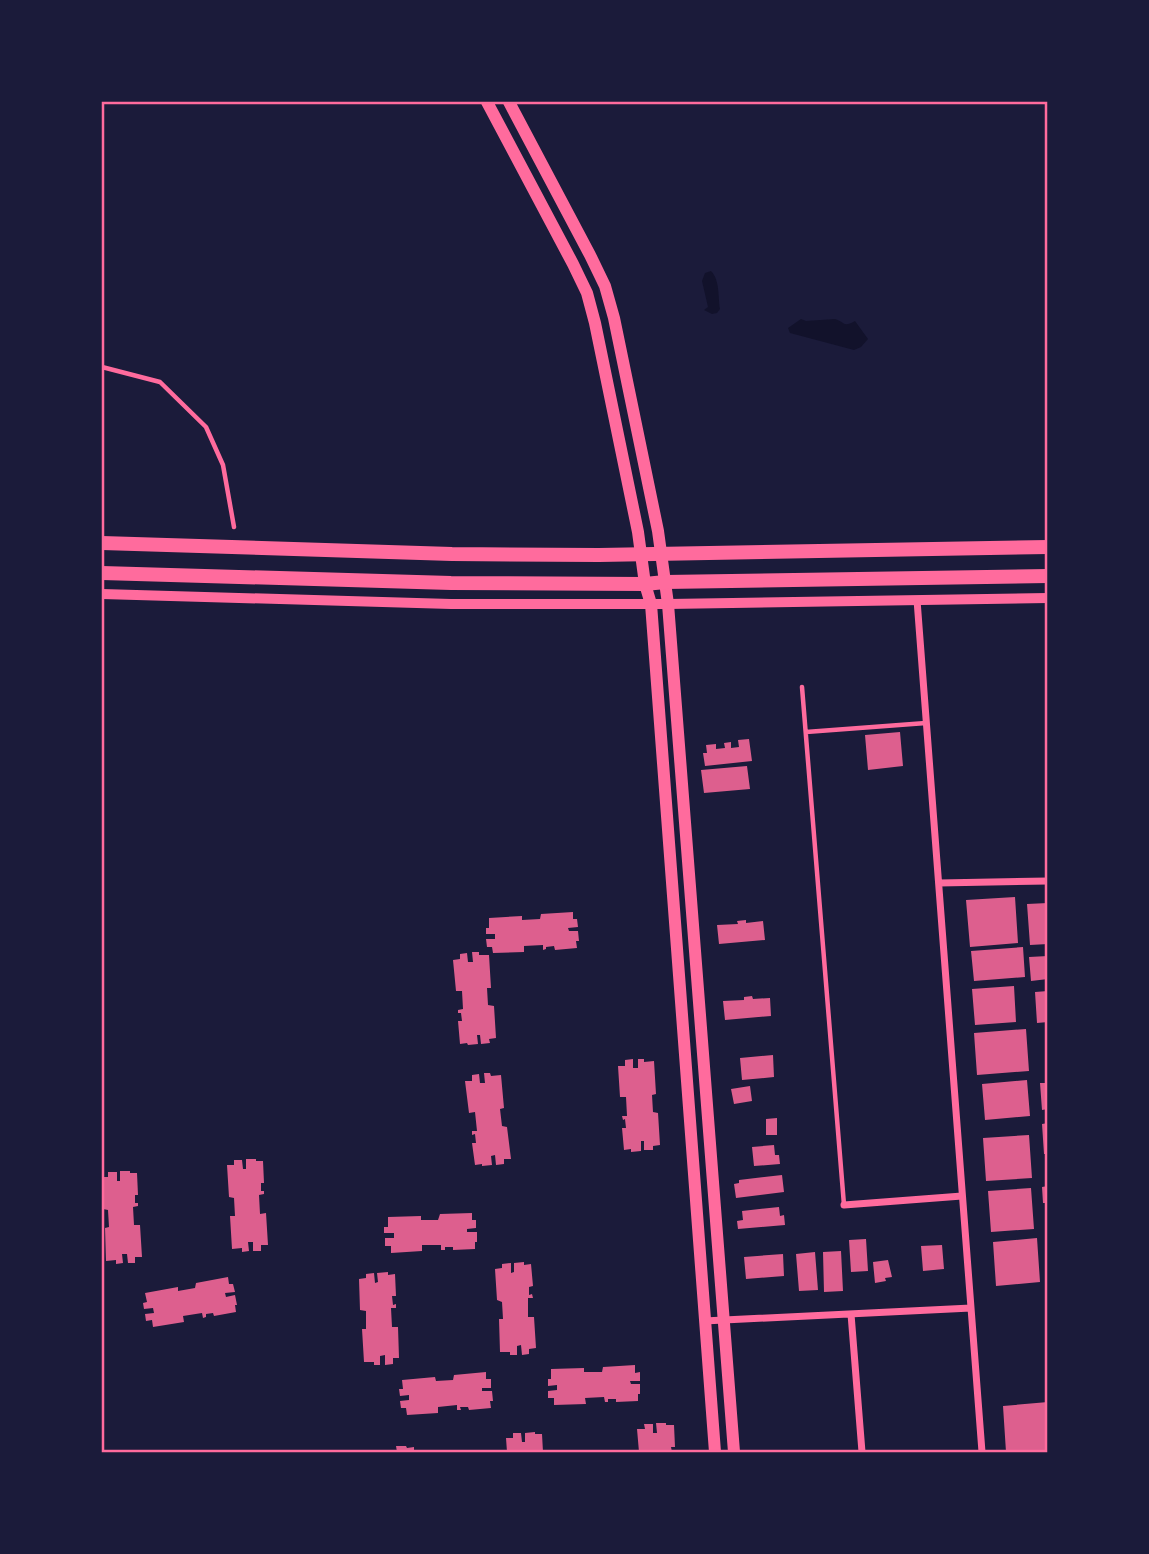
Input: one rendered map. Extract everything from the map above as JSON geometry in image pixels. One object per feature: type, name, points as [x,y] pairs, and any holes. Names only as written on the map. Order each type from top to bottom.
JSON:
[{"type":"main road","points":[[487,102],[587,293],[651,604],[715,1452]]},
{"type":"main road","points":[[509,102],[604,286],[614,318],[659,531],[668,604],[734,1452]]},
{"type":"main road","points":[[102,543],[452,554],[661,554],[1048,547]]},
{"type":"main road","points":[[102,573],[451,583],[645,584],[1048,576]]},
{"type":"street","points":[[102,594],[451,604],[668,604],[1048,598]]},
{"type":"street","points":[[917,600],[982,1452]]},
{"type":"street","points":[[939,883],[1048,881]]},
{"type":"street","points":[[844,1205],[962,1196]]},
{"type":"street","points":[[704,1321],[971,1308]]},
{"type":"street","points":[[851,1314],[862,1452]]},
{"type":"lane","points":[[102,367],[160,382],[206,427],[223,465],[234,527]]},
{"type":"lane","points":[[802,687],[844,1205]]},
{"type":"lane","points":[[806,732],[926,723]]},
{"type":"shaded area","points":[[711,271],[717,284],[720,309],[712,314],[704,310],[708,307],[702,281],[705,273]]},
{"type":"shaded area","points":[[801,319],[835,319],[846,324],[855,321],[868,339],[854,350],[790,333],[788,328]]},
{"type":"building","points":[[900,732],[903,766],[868,770],[865,735]]},
{"type":"building","points":[[749,739],[752,761],[705,766],[703,753],[707,753],[706,745],[716,744],[716,749],[725,748],[724,743],[731,742],[731,748],[739,747],[738,740]]},
{"type":"building","points":[[747,766],[750,789],[704,793],[701,770]]},
{"type":"building","points":[[1015,897],[1018,943],[970,947],[966,900]]},
{"type":"building","points":[[1048,903],[1048,944],[1030,945],[1027,904]]},
{"type":"building","points":[[573,912],[573,919],[577,919],[578,927],[568,928],[569,931],[578,931],[577,948],[555,950],[554,946],[543,950],[543,945],[524,946],[524,952],[493,953],[492,947],[487,947],[486,939],[495,939],[495,934],[486,934],[489,918],[522,916],[522,920],[540,919],[541,914]]},
{"type":"building","points":[[746,920],[746,923],[763,921],[765,940],[719,944],[717,925],[738,924],[737,921]]},
{"type":"building","points":[[1023,947],[1025,977],[974,981],[971,951]]},
{"type":"building","points":[[472,952],[489,955],[491,988],[487,988],[488,1005],[494,1006],[496,1038],[489,1039],[490,1043],[481,1044],[480,1035],[477,1035],[478,1044],[468,1045],[460,1044],[458,1021],[462,1021],[458,1010],[463,1009],[462,991],[456,991],[453,960],[460,959],[460,954],[467,953],[468,962],[473,962]]},
{"type":"building","points":[[1048,956],[1048,979],[1031,981],[1029,957]]},
{"type":"building","points":[[1014,986],[1016,1022],[975,1025],[972,989]]},
{"type":"building","points":[[1048,991],[1048,1022],[1037,1023],[1035,992]]},
{"type":"building","points":[[752,996],[753,999],[770,998],[771,1016],[725,1020],[723,1001],[744,1000],[744,997]]},
{"type":"building","points":[[1026,1029],[1029,1071],[977,1075],[974,1033]]},
{"type":"building","points":[[773,1055],[774,1077],[742,1080],[740,1058]]},
{"type":"building","points":[[633,1059],[633,1068],[638,1068],[638,1059],[644,1059],[644,1062],[654,1061],[656,1094],[652,1095],[653,1112],[658,1113],[660,1145],[653,1146],[653,1150],[644,1150],[644,1141],[641,1141],[641,1151],[624,1150],[622,1128],[626,1128],[622,1116],[627,1116],[626,1097],[620,1097],[618,1066],[625,1066],[625,1060]]},
{"type":"building","points":[[484,1073],[490,1073],[491,1076],[501,1075],[504,1108],[500,1109],[502,1126],[507,1127],[511,1159],[504,1159],[504,1164],[496,1165],[495,1155],[491,1156],[492,1165],[475,1165],[472,1143],[476,1143],[472,1131],[477,1131],[475,1112],[469,1113],[465,1081],[472,1081],[472,1075],[479,1074],[480,1083],[485,1083]]},
{"type":"building","points":[[1027,1080],[1030,1116],[985,1120],[982,1084]]},
{"type":"building","points":[[1040,1083],[1048,1083],[1048,1109],[1042,1110]]},
{"type":"building","points":[[750,1086],[752,1101],[734,1104],[731,1089]]},
{"type":"building","points":[[777,1118],[777,1135],[766,1135],[766,1119]]},
{"type":"building","points":[[1048,1123],[1048,1154],[1044,1154],[1042,1124]]},
{"type":"building","points":[[1029,1135],[1032,1178],[986,1181],[983,1138]]},
{"type":"building","points":[[774,1145],[780,1164],[754,1166],[752,1147]]},
{"type":"building","points":[[246,1159],[263,1161],[264,1183],[261,1183],[261,1191],[264,1191],[264,1194],[259,1195],[260,1214],[266,1213],[268,1245],[261,1245],[261,1251],[253,1251],[253,1242],[248,1242],[249,1251],[242,1252],[242,1248],[232,1249],[230,1216],[235,1216],[234,1198],[229,1197],[227,1165],[234,1165],[234,1160],[242,1160],[243,1169],[246,1169]]},
{"type":"building","points":[[120,1171],[137,1173],[138,1195],[135,1195],[135,1203],[138,1203],[138,1206],[133,1207],[134,1225],[140,1225],[142,1257],[135,1257],[135,1263],[128,1263],[127,1254],[122,1254],[123,1263],[116,1264],[116,1260],[106,1261],[105,1228],[109,1227],[108,1210],[103,1209],[102,1177],[108,1177],[108,1172],[117,1172],[117,1181],[120,1181]]},
{"type":"building","points":[[782,1175],[784,1192],[736,1198],[734,1184],[739,1183],[739,1180]]},
{"type":"building","points":[[1048,1186],[1048,1203],[1043,1203],[1042,1187]]},
{"type":"building","points":[[1031,1188],[1034,1229],[991,1232],[988,1191]]},
{"type":"building","points":[[779,1207],[780,1216],[784,1215],[785,1225],[738,1229],[737,1221],[743,1220],[742,1211]]},
{"type":"building","points":[[472,1213],[476,1228],[467,1229],[467,1232],[477,1232],[475,1249],[453,1250],[453,1247],[445,1247],[445,1250],[441,1250],[441,1245],[422,1245],[422,1251],[391,1253],[391,1246],[385,1246],[385,1238],[394,1238],[394,1233],[384,1233],[384,1227],[388,1227],[388,1217],[421,1216],[421,1220],[438,1220],[440,1214]]},
{"type":"building","points":[[1037,1238],[1040,1282],[996,1286],[993,1242]]},
{"type":"building","points":[[866,1239],[868,1271],[851,1272],[849,1240]]},
{"type":"building","points":[[942,1245],[944,1269],[923,1271],[921,1246]]},
{"type":"building","points":[[841,1251],[843,1291],[824,1292],[823,1252]]},
{"type":"building","points":[[815,1252],[818,1290],[799,1291],[796,1254]]},
{"type":"building","points":[[783,1254],[784,1276],[746,1279],[744,1257]]},
{"type":"building","points":[[888,1260],[892,1277],[875,1283],[873,1262]]},
{"type":"building","points":[[524,1262],[524,1265],[531,1264],[533,1286],[529,1287],[529,1295],[532,1294],[533,1298],[528,1298],[528,1317],[534,1317],[536,1348],[529,1349],[529,1354],[522,1355],[521,1345],[517,1346],[517,1355],[510,1355],[510,1352],[500,1352],[499,1319],[503,1319],[502,1302],[497,1300],[495,1269],[502,1268],[502,1264],[511,1263],[511,1273],[514,1272],[514,1263]]},
{"type":"building","points":[[388,1272],[388,1275],[395,1274],[396,1296],[392,1296],[396,1308],[391,1308],[392,1327],[398,1327],[399,1358],[393,1358],[393,1364],[385,1365],[385,1355],[380,1356],[380,1365],[374,1365],[374,1362],[364,1362],[362,1329],[366,1329],[366,1311],[360,1310],[359,1279],[374,1273],[375,1283],[378,1282],[377,1273]]},
{"type":"building","points":[[228,1277],[235,1292],[225,1293],[226,1297],[235,1295],[236,1312],[214,1316],[213,1313],[206,1314],[203,1318],[202,1313],[183,1316],[184,1322],[153,1327],[152,1320],[146,1321],[145,1314],[154,1313],[153,1308],[144,1309],[143,1303],[147,1302],[145,1293],[178,1287],[178,1291],[195,1288],[196,1283]]},
{"type":"building","points":[[635,1365],[635,1373],[640,1372],[640,1381],[630,1381],[631,1384],[640,1384],[638,1401],[616,1402],[616,1399],[608,1399],[608,1402],[605,1402],[604,1397],[585,1398],[586,1404],[554,1405],[554,1398],[548,1398],[548,1391],[557,1390],[557,1385],[548,1386],[551,1369],[584,1368],[584,1372],[602,1372],[603,1367]]},
{"type":"building","points":[[486,1372],[486,1379],[491,1379],[491,1388],[482,1388],[482,1391],[492,1391],[491,1408],[469,1410],[468,1407],[460,1407],[461,1410],[457,1410],[457,1405],[438,1407],[438,1413],[407,1415],[406,1408],[401,1408],[400,1401],[409,1400],[409,1395],[400,1396],[399,1389],[403,1389],[402,1380],[435,1377],[436,1381],[453,1380],[454,1375]]},
{"type":"building","points":[[1048,1402],[1048,1450],[1006,1452],[1003,1406]]},
{"type":"building","points":[[656,1423],[674,1425],[675,1447],[671,1447],[672,1452],[639,1452],[637,1429],[645,1429],[644,1424],[653,1424],[653,1433],[657,1433]]},
{"type":"building","points":[[513,1433],[521,1433],[522,1442],[525,1442],[525,1433],[542,1434],[543,1452],[507,1452],[506,1438],[513,1438]]},
{"type":"building","points":[[396,1446],[414,1447],[414,1452],[397,1452]]}]
